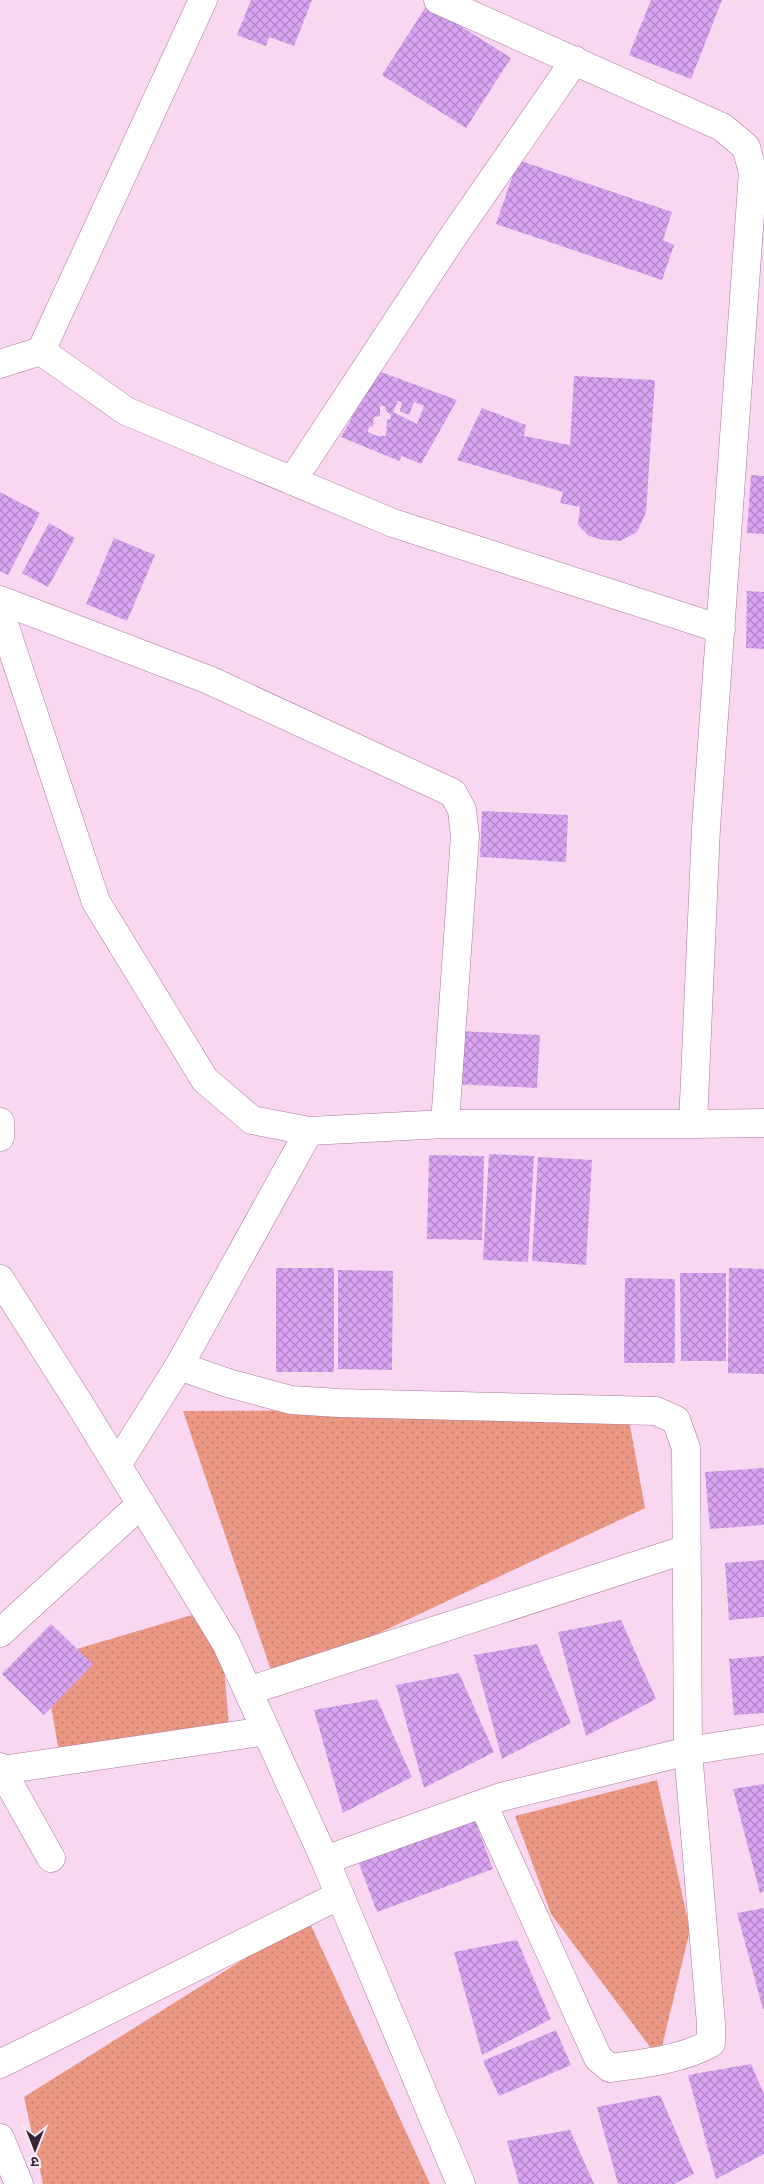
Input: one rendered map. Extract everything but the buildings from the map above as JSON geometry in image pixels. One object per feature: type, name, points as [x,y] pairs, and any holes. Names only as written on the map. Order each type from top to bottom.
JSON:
[{"type":"street","points":[[0,364],[41,351],[203,0]]},
{"type":"street","points":[[438,0],[722,127],[746,147],[753,172],[706,828],[694,1124]]},
{"type":"street","points":[[292,481],[450,241],[575,60]]},
{"type":"street","points":[[41,351],[126,411],[392,523],[721,629]]},
{"type":"street","points":[[0,600],[209,680],[452,793],[462,810],[465,836],[445,1124]]},
{"type":"street","points":[[0,612],[96,902],[205,1080],[252,1120],[309,1130],[445,1124],[764,1124]]},
{"type":"street","points":[[0,1122],[0,1137]]},
{"type":"street","points":[[117,1465],[179,1366],[309,1130]]},
{"type":"street","points":[[0,1279],[226,1643],[325,1860],[461,2184]]},
{"type":"street","points":[[179,1366],[228,1383],[291,1400],[339,1403],[656,1410],[676,1420],[686,1448],[688,1751],[711,2024],[710,2043],[696,2052],[610,2068],[598,2058],[482,1804]]},
{"type":"street","points":[[0,1633],[141,1504]]},
{"type":"street","points":[[248,1690],[686,1549]]},
{"type":"street","points":[[51,1858],[1,1768],[266,1731]]},
{"type":"street","points":[[325,1860],[501,1797],[688,1751],[764,1739]]},
{"type":"street","points":[[0,2064],[340,1895]]},
{"type":"street","points":[[0,2138],[19,2184]]},
{"type":"shaded area","points":[[627,1409],[645,1508],[275,1682],[183,1411]]},
{"type":"shaded area","points":[[219,1607],[229,1727],[61,1764],[43,1659]]},
{"type":"shaded area","points":[[657,1780],[690,1930],[659,2059],[551,1914],[515,1816]]},
{"type":"shaded area","points":[[308,1919],[430,2184],[43,2184],[24,2097]]}]
